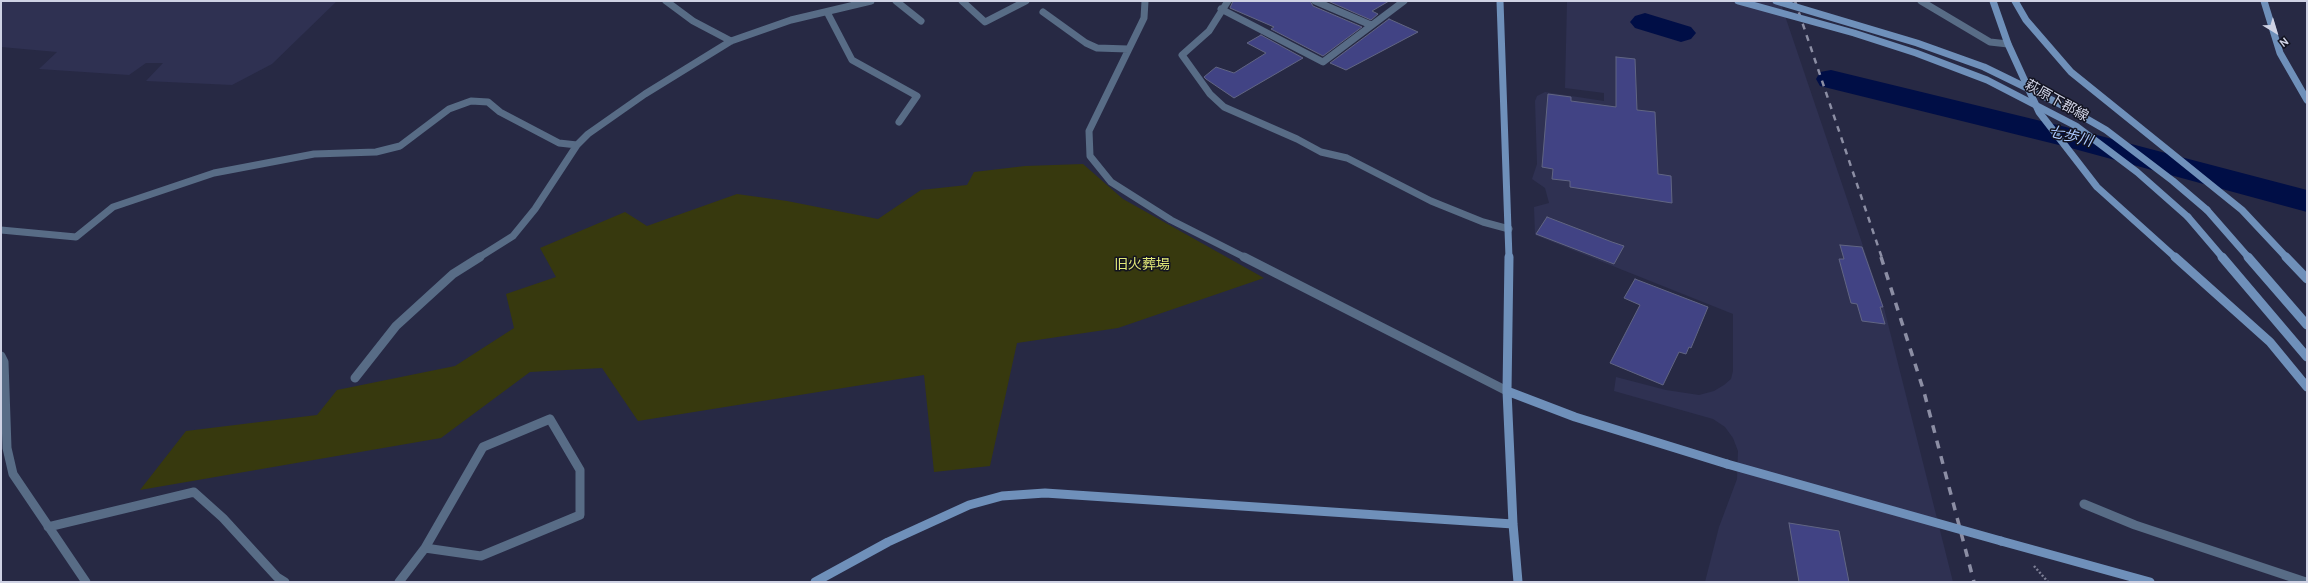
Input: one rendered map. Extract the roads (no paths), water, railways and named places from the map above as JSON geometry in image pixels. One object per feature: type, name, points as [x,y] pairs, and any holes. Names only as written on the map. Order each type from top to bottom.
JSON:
[{"type":"street","points":[[666,1],[693,21],[731,41]]},
{"type":"street","points":[[355,378],[396,326],[453,274],[514,236],[535,210],[566,164],[576,145],[588,134],[702,57],[731,41],[791,20],[871,1]]},
{"type":"street","points":[[896,1],[921,21]]},
{"type":"street","points":[[962,1],[986,22],[1026,1]]},
{"type":"street","points":[[1145,1],[1144,18],[1089,131],[1090,156],[1111,182],[1171,220],[1507,391],[1575,417],[1727,464],[2150,582]]},
{"type":"street","points":[[1228,1],[1221,9],[1208,31],[1182,55],[1210,94],[1224,107],[1250,120],[1297,139],[1321,152],[1347,158],[1431,201],[1483,222],[1509,229]]},
{"type":"street","points":[[1315,1],[1371,25]]},
{"type":"street","points":[[1221,9],[1323,62],[1404,1]]},
{"type":"street","points":[[1500,1],[1509,229],[1507,391],[1513,524],[1518,582]]},
{"type":"street","name":"萩原下郡線","points":[[1738,1],[1854,33],[1916,53],[1987,80],[2076,126],[2137,172],[2188,217],[2307,357]]},
{"type":"street","name":"萩原下郡線","points":[[1776,1],[1910,41],[1976,64],[2047,97],[2106,130],[2173,181],[2207,210],[2307,324]]},
{"type":"street","points":[[1921,1],[1990,42],[2008,44]]},
{"type":"street","points":[[1993,1],[2008,44],[2039,112],[2097,187],[2270,342],[2307,387]]},
{"type":"street","points":[[2015,1],[2026,20],[2071,72],[2242,210],[2307,279]]},
{"type":"street","points":[[2264,1],[2280,53],[2307,100]]},
{"type":"street","points":[[827,12],[852,60],[917,96],[899,122]]},
{"type":"street","points":[[1043,12],[1086,43],[1097,48],[1128,50]]},
{"type":"street","points":[[2299,88],[2307,90]]},
{"type":"street","points":[[1,230],[76,237],[113,207],[214,173],[314,154],[376,152],[400,146],[422,131],[449,109],[471,101],[488,102],[500,112],[559,143],[576,145]]},
{"type":"street","points":[[1,356],[4,362],[7,448],[13,474],[48,528],[86,582]]},
{"type":"street","points":[[399,582],[425,548],[483,447],[550,420],[580,470],[580,515],[481,556],[425,548]]},
{"type":"street","points":[[48,528],[194,492],[223,518],[277,577],[285,582]]},
{"type":"street","points":[[815,582],[888,542],[969,505],[1002,496],[1045,493],[1513,524]]},
{"type":"street","points":[[2084,504],[2142,528],[2306,582]]},
{"type":"waterway","name":"七歩川","points":[[1645,22],[1681,33]]},
{"type":"waterway","name":"七歩川","points":[[1831,79],[2074,139],[2307,201]]},
{"type":"railway","points":[[1795,1],[1882,258]]},
{"type":"railway","points":[[1881,257],[1924,392],[1974,582]]},
{"type":"park label","name":"旧火葬場","points":[[1142,266]]}]
